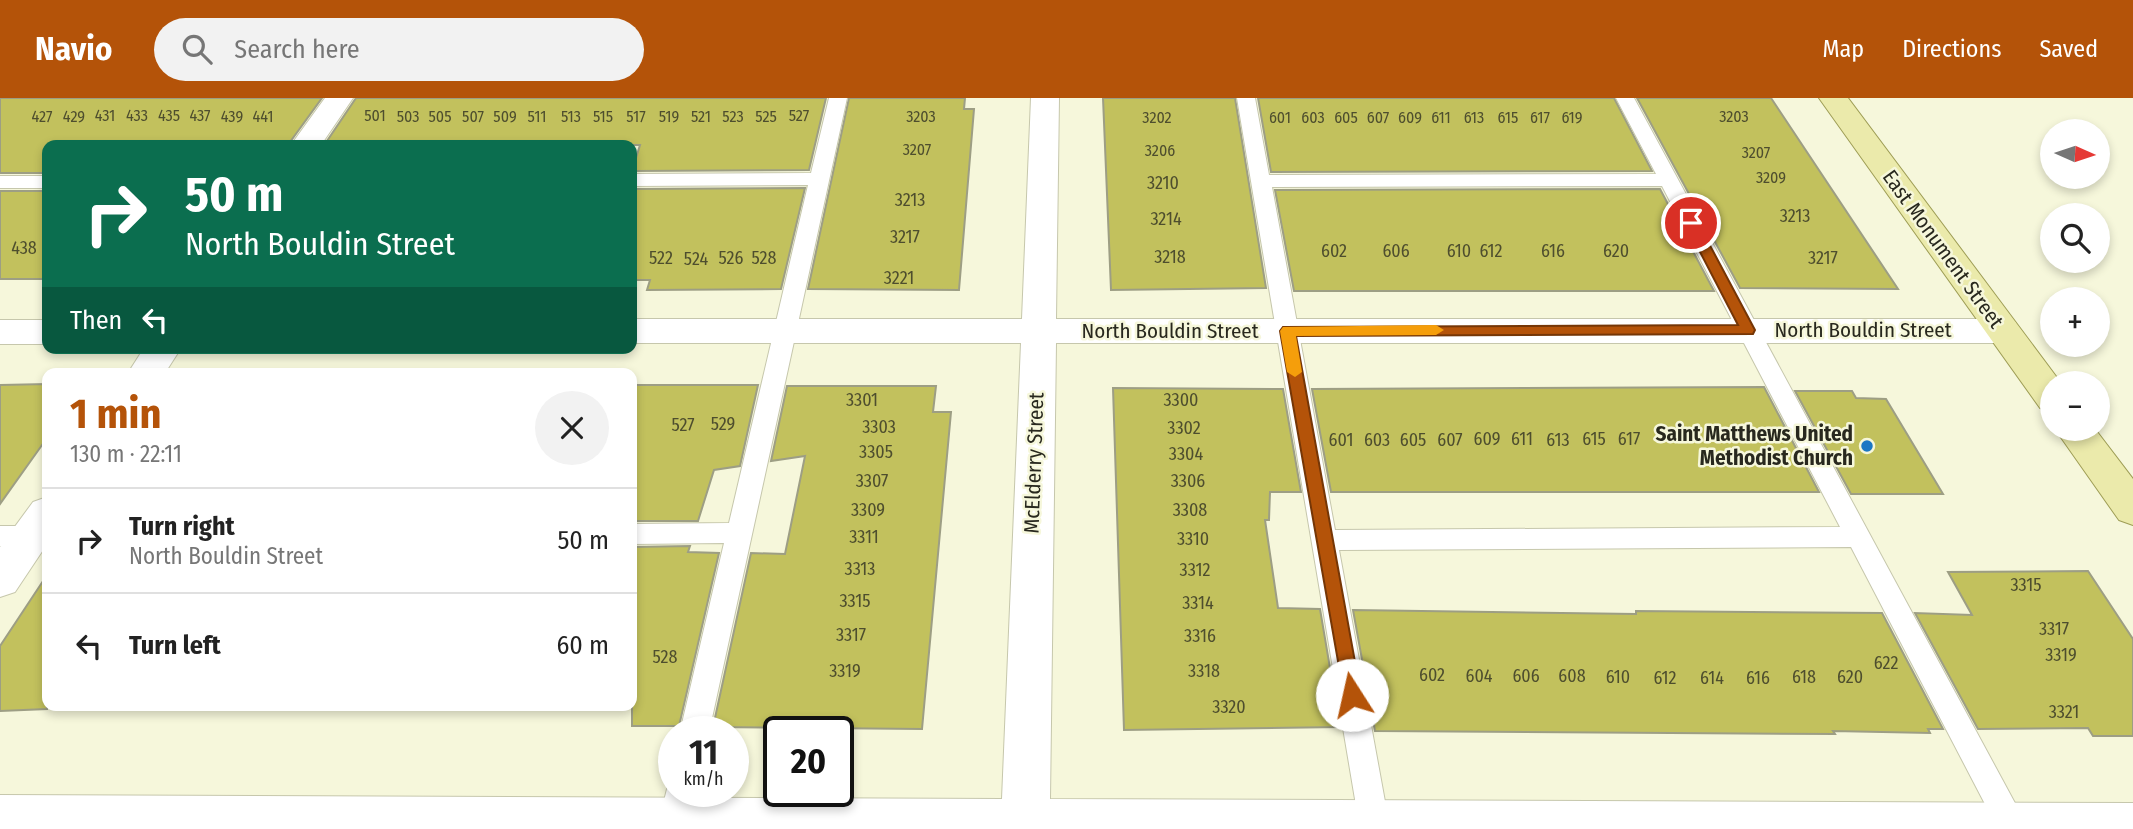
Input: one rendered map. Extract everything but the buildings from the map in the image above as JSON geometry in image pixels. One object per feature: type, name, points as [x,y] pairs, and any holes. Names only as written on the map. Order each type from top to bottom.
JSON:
[{"type":"main road","name":"East Monument Street","points":[[1833,98],[2040,381]]},
{"type":"main road","points":[[2083,441],[2133,509]]},
{"type":"street","points":[[310,140],[339,98]]},
{"type":"street","name":"McElderry Street","points":[[1025,825],[1045,98]]},
{"type":"street","name":"North Bouldin Street","points":[[637,331],[2003,331]]},
{"type":"street","points":[[0,332],[42,332]]},
{"type":"street","points":[[0,580],[31,530]]},
{"type":"street","points":[[0,818],[675,813],[1025,825],[2133,826]]},
{"type":"lane","points":[[698,716],[838,98]]},
{"type":"lane","points":[[1246,98],[1375,826]]},
{"type":"lane","points":[[1625,98],[2013,827]]},
{"type":"lane","points":[[637,180],[819,179]]},
{"type":"lane","points":[[1261,181],[1668,180]]},
{"type":"lane","points":[[0,182],[42,181]]},
{"type":"lane","points":[[637,534],[739,533]]},
{"type":"lane","points":[[1324,540],[1858,537]]},
{"type":"slow traffic","points":[[1295,372],[1288,331],[1436,330]]},
{"type":"place","name":"Saint Matthews United Methodist Church","points":[[1867,446]]},
{"type":"route","points":[[1352,695],[1288,331],[1748,330],[1691,223]]}]
